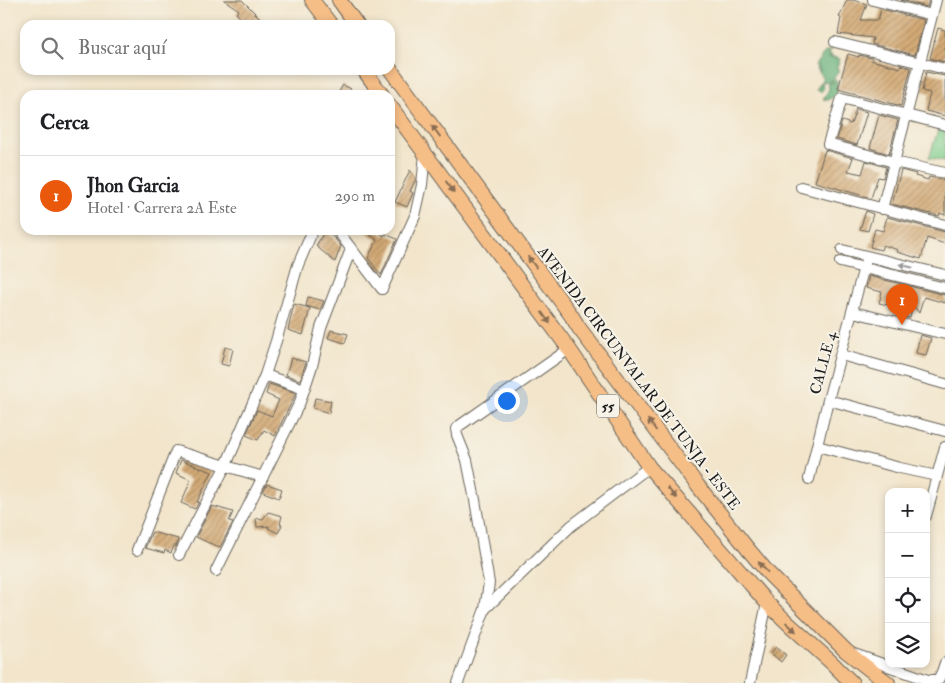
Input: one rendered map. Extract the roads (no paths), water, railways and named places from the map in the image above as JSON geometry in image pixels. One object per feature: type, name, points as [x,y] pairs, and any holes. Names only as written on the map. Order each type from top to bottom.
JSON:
[{"type":"highway","points":[[312,0],[327,20]]},
{"type":"highway","points":[[339,0],[353,20]]},
{"type":"highway","points":[[368,75],[378,90]]},
{"type":"highway","name":"AVENIDA CIRCUNVALAR DE TUNJA - ESTE","points":[[394,75],[585,336],[747,548],[769,574],[846,651],[888,683]]},
{"type":"highway","name":"55","points":[[395,113],[569,349],[649,467],[767,603],[852,683]]},
{"type":"street","points":[[873,0],[932,15]]},
{"type":"street","points":[[882,209],[936,0]]},
{"type":"street","points":[[835,42],[945,69]]},
{"type":"street","points":[[945,125],[842,98],[828,144],[894,162],[945,173]]},
{"type":"street","points":[[341,235],[382,289],[415,216],[422,185],[425,154]]},
{"type":"street","points":[[802,187],[945,225]]},
{"type":"street","points":[[179,555],[226,465],[265,376],[298,265],[312,235]]},
{"type":"street","points":[[216,571],[300,402],[312,366],[321,328],[351,249]]},
{"type":"street","points":[[842,250],[945,275]]},
{"type":"street","name":"CALLE 4","points":[[809,479],[867,256]]},
{"type":"street","points":[[840,262],[945,288]]},
{"type":"street","points":[[852,312],[945,334]]},
{"type":"street","points":[[458,683],[485,609],[489,583],[467,460],[456,430],[459,426],[569,349]]},
{"type":"street","points":[[841,355],[945,384]]},
{"type":"street","points":[[265,376],[304,389]]},
{"type":"street","points":[[828,400],[945,431]]},
{"type":"street","points":[[817,446],[937,476]]},
{"type":"street","points":[[930,501],[945,447]]},
{"type":"street","points":[[136,550],[176,451],[263,477]]},
{"type":"street","points":[[485,609],[572,526],[649,467]]},
{"type":"street","points":[[750,683],[767,603]]},
{"type":"street","points":[[846,651],[934,681],[938,680],[945,663]]},
{"type":"place","name":"Jhon Garcia","points":[[902,325]]}]
